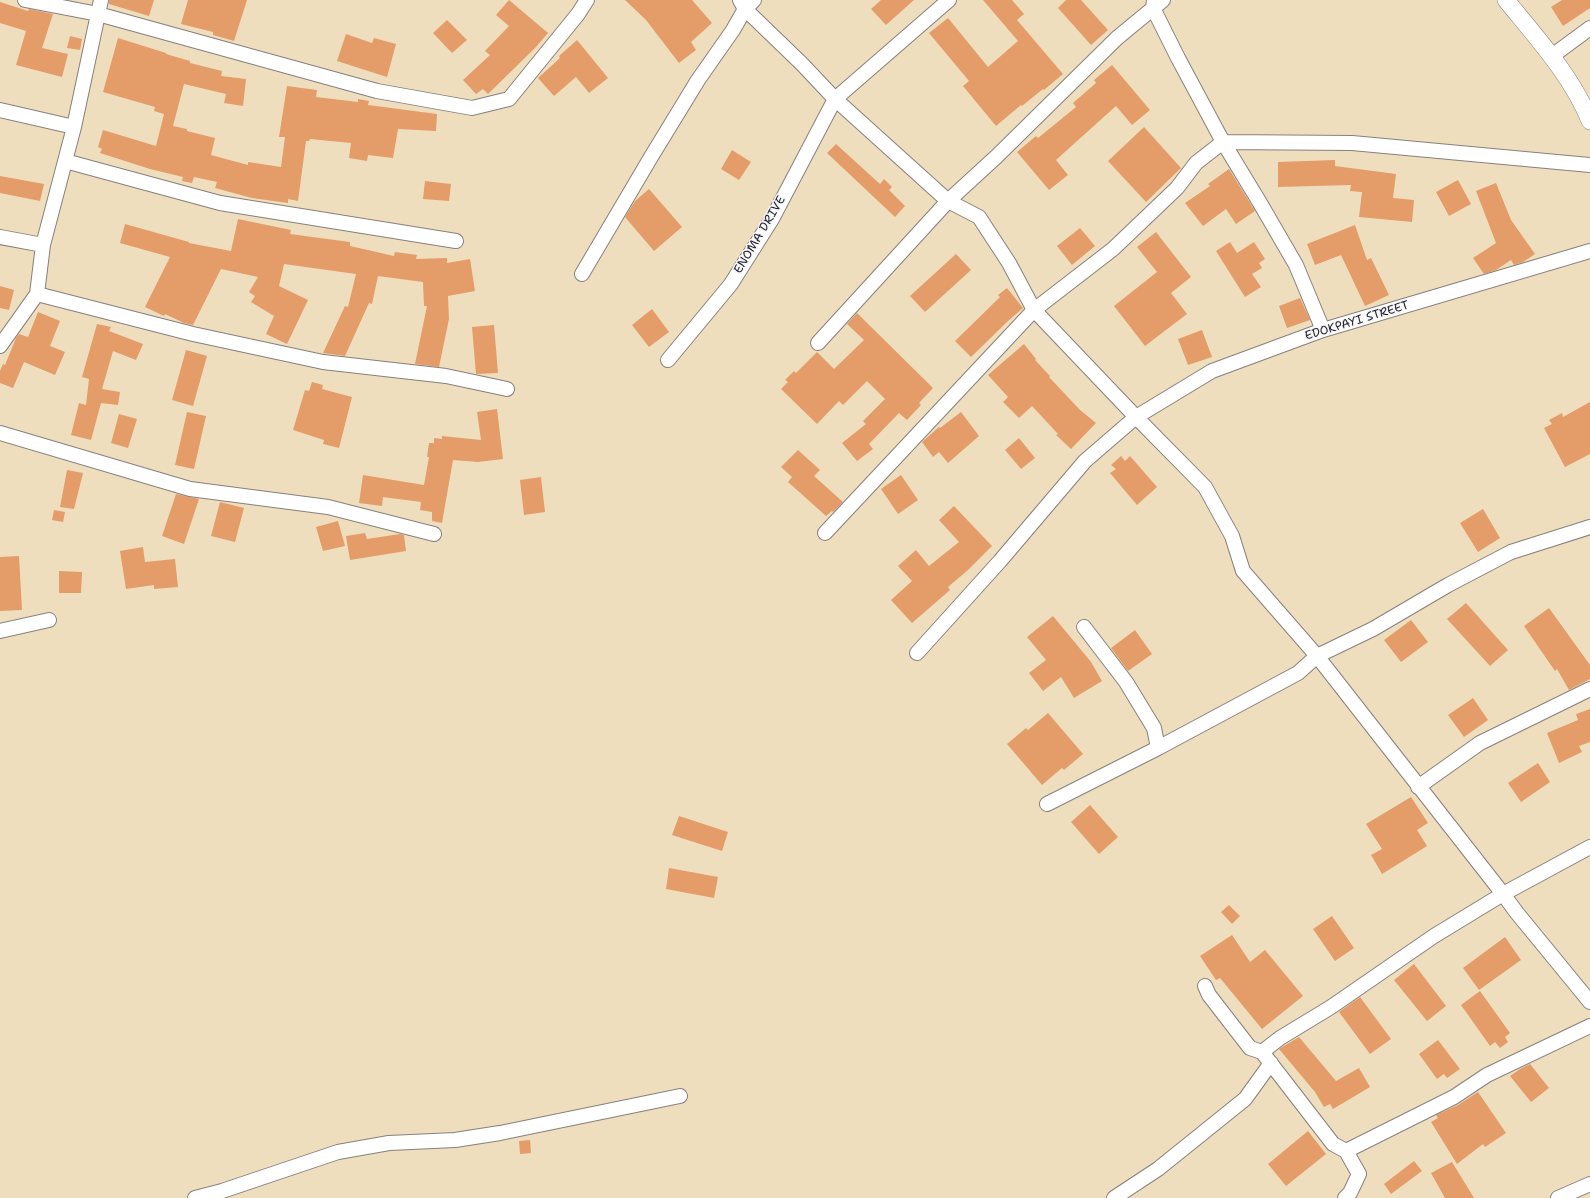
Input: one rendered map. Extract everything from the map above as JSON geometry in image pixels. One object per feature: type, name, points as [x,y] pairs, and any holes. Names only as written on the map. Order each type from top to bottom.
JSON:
[{"type":"street","points":[[25,0],[98,14],[377,90],[472,108],[509,98],[578,14],[587,0]]},
{"type":"street","points":[[0,346],[38,294],[43,245],[74,127],[101,0]]},
{"type":"street","points":[[834,99],[949,0]]},
{"type":"street","points":[[1506,0],[1552,56],[1588,113]]},
{"type":"street","points":[[582,274],[651,156],[698,80],[733,30],[746,3],[834,99],[948,201],[979,217],[1008,263],[1034,310],[1205,487],[1232,536],[1243,570],[1317,656],[1517,913],[1590,1002]]},
{"type":"street","points":[[818,343],[948,201],[996,157],[1117,38],[1157,3],[1178,58],[1223,142],[1296,265],[1323,330]]},
{"type":"street","points":[[1552,56],[1590,28]]},
{"type":"street","name":"ENOMA DRIVE","points":[[668,360],[731,284],[772,219],[834,99]]},
{"type":"street","points":[[0,110],[74,127]]},
{"type":"street","points":[[825,533],[1034,310],[1113,249],[1177,188],[1196,163],[1223,142],[1352,143],[1590,165]]},
{"type":"street","points":[[65,160],[220,203],[456,241]]},
{"type":"street","points":[[0,237],[43,245]]},
{"type":"street","name":"EDOKPAYI STREET","points":[[917,653],[1000,561],[1085,461],[1136,417],[1212,371],[1323,330],[1590,251]]},
{"type":"street","points":[[38,294],[193,334],[323,362],[446,376],[507,389]]},
{"type":"street","points":[[0,433],[190,489],[328,507],[434,534]]},
{"type":"street","points":[[1047,804],[1158,748],[1298,673],[1317,656],[1374,629],[1448,585],[1511,552],[1590,527]]},
{"type":"street","points":[[0,631],[49,620]]},
{"type":"street","points":[[1084,627],[1126,682],[1154,728],[1158,748]]},
{"type":"street","points":[[1418,787],[1480,743],[1590,689]]},
{"type":"street","points":[[1262,1052],[1280,1038],[1330,1007],[1434,936],[1503,894],[1590,847]]},
{"type":"street","points":[[1205,986],[1209,995],[1250,1048],[1262,1052],[1333,1144],[1346,1151],[1359,1174],[1350,1193],[1345,1198]]},
{"type":"street","points":[[1346,1151],[1454,1097],[1487,1075],[1590,1026]]},
{"type":"street","points":[[1114,1198],[1158,1169],[1245,1099],[1271,1063]]},
{"type":"street","points":[[195,1198],[222,1191],[338,1152],[389,1143],[455,1140],[500,1134],[680,1096]]},
{"type":"street","points":[[1558,1198],[1590,1184]]},
{"type":"building","points":[[109,0],[154,0],[149,16],[109,4]]},
{"type":"building","points":[[188,0],[247,0],[234,41],[213,35],[213,32],[181,24]]},
{"type":"building","points":[[509,0],[548,33],[535,48],[488,94],[483,89],[476,94],[463,80],[490,55],[485,51],[509,26],[496,15]]},
{"type":"building","points":[[625,0],[692,0],[712,23],[691,42],[696,50],[679,63],[646,20]]},
{"type":"building","points":[[881,0],[914,0],[886,25],[871,9]]},
{"type":"building","points":[[983,0],[1012,0],[1024,14],[1017,20],[1063,74],[1044,90],[1043,89],[1022,106],[1021,105],[996,126],[963,86],[969,81],[929,33],[948,18],[988,67],[1018,41]]},
{"type":"building","points":[[1066,0],[1081,0],[1108,30],[1091,45],[1058,8]]},
{"type":"building","points":[[1562,0],[1590,0],[1590,8],[1563,26],[1551,7]]},
{"type":"building","points":[[0,2],[28,11],[29,9],[53,14],[42,48],[68,54],[62,77],[16,65],[26,31],[0,23]]},
{"type":"building","points":[[447,20],[467,40],[452,53],[433,33]]},
{"type":"building","points":[[346,34],[372,43],[374,38],[396,44],[387,77],[337,61]]},
{"type":"building","points":[[70,36],[82,39],[80,50],[67,48]]},
{"type":"building","points":[[118,38],[190,61],[190,63],[222,71],[221,76],[246,79],[243,106],[224,103],[226,94],[184,84],[173,126],[215,138],[211,155],[248,165],[248,162],[281,167],[285,137],[279,137],[287,86],[317,90],[316,97],[358,102],[358,99],[369,101],[368,105],[437,114],[436,131],[398,129],[393,158],[368,155],[367,161],[349,158],[351,143],[310,139],[309,141],[306,141],[298,201],[288,199],[288,203],[252,198],[215,188],[217,182],[194,177],[192,183],[182,181],[183,177],[150,169],[100,153],[102,149],[98,147],[103,130],[156,146],[164,114],[154,111],[155,107],[103,92]]},
{"type":"building","points":[[577,40],[608,78],[589,93],[576,77],[554,96],[538,78]]},
{"type":"building","points":[[1112,65],[1150,110],[1132,125],[1116,106],[1056,160],[1068,175],[1049,190],[1017,152],[1036,136],[1038,138],[1076,107],[1073,103],[1096,83],[1094,80]]},
{"type":"building","points":[[1144,127],[1181,168],[1146,202],[1108,161]]},
{"type":"building","points":[[836,144],[880,184],[884,179],[892,187],[889,190],[905,206],[895,217],[827,153]]},
{"type":"building","points":[[732,150],[751,162],[739,180],[721,169]]},
{"type":"building","points":[[1335,160],[1335,166],[1396,174],[1393,198],[1414,200],[1412,222],[1359,217],[1362,192],[1350,191],[1351,185],[1278,187],[1278,162]]},
{"type":"building","points":[[1229,169],[1255,211],[1236,224],[1226,209],[1203,226],[1185,203],[1210,186],[1208,184]]},
{"type":"building","points":[[0,176],[44,184],[40,201],[0,193]]},
{"type":"building","points":[[1458,180],[1471,204],[1449,216],[1436,192]]},
{"type":"building","points":[[425,181],[451,184],[449,201],[423,199]]},
{"type":"building","points":[[1496,183],[1511,220],[1535,254],[1523,262],[1514,265],[1511,260],[1496,270],[1484,274],[1473,258],[1496,243],[1476,191]]},
{"type":"building","points":[[649,189],[682,227],[654,251],[625,217],[635,201]]},
{"type":"building","points":[[238,219],[291,230],[290,234],[350,242],[350,246],[394,256],[395,252],[417,255],[416,259],[447,258],[447,263],[470,259],[475,291],[448,296],[449,319],[439,367],[415,364],[427,306],[424,306],[423,282],[378,276],[372,304],[369,303],[345,356],[323,353],[345,306],[348,307],[356,274],[284,264],[279,286],[308,300],[287,344],[266,334],[274,316],[251,302],[255,296],[249,292],[258,277],[221,269],[193,325],[184,323],[165,314],[164,316],[145,307],[170,257],[120,243],[125,224],[189,243],[231,251]]},
{"type":"building","points":[[1355,225],[1367,260],[1371,258],[1389,295],[1365,306],[1341,255],[1315,265],[1307,244]]},
{"type":"building","points":[[1080,228],[1095,246],[1072,265],[1057,246]]},
{"type":"building","points":[[1156,232],[1191,277],[1171,293],[1187,314],[1145,346],[1114,306],[1157,272],[1137,247]]},
{"type":"building","points":[[1230,242],[1237,253],[1254,242],[1265,259],[1259,263],[1262,268],[1252,274],[1261,287],[1245,297],[1216,251]]},
{"type":"building","points":[[956,254],[971,270],[925,312],[910,296]]},
{"type":"building","points":[[0,286],[14,290],[9,310],[0,308]]},
{"type":"building","points":[[1007,288],[1023,308],[971,357],[955,341],[1000,297],[998,295]]},
{"type":"building","points":[[1300,298],[1310,320],[1287,328],[1279,306]]},
{"type":"building","points":[[652,309],[669,332],[649,347],[632,325]]},
{"type":"building","points":[[38,312],[60,321],[50,346],[65,352],[55,375],[24,362],[13,388],[0,383],[0,371],[3,364],[5,365],[16,338],[19,334],[28,337]]},
{"type":"building","points":[[857,313],[933,388],[919,403],[921,405],[907,420],[899,413],[869,444],[873,449],[857,461],[842,443],[866,424],[863,421],[885,399],[867,381],[843,405],[839,401],[817,424],[781,389],[788,382],[785,380],[794,371],[796,373],[817,352],[834,369],[864,340],[847,324]]},
{"type":"building","points":[[97,324],[111,327],[109,331],[143,344],[136,360],[113,351],[102,389],[120,392],[118,405],[101,403],[91,440],[71,435],[79,403],[86,405],[89,379],[82,377]]},
{"type":"building","points":[[494,325],[498,373],[476,374],[472,327]]},
{"type":"building","points":[[1202,330],[1212,357],[1188,365],[1178,339]]},
{"type":"building","points":[[1024,344],[1036,359],[1035,360],[1050,376],[1049,377],[1080,410],[1096,423],[1071,449],[1056,435],[1058,434],[1032,406],[1019,418],[1003,402],[1008,397],[988,375]]},
{"type":"building","points":[[186,350],[207,356],[193,406],[172,400]]},
{"type":"building","points":[[312,382],[323,385],[322,389],[352,397],[339,448],[323,444],[324,440],[293,430],[305,390],[309,391]]},
{"type":"building","points":[[1590,402],[1590,454],[1565,467],[1544,428],[1552,424],[1549,420],[1562,413],[1563,417]]},
{"type":"building","points":[[497,409],[503,459],[478,462],[453,460],[442,523],[432,521],[432,512],[420,510],[421,502],[383,497],[382,506],[359,503],[363,475],[424,485],[429,457],[427,457],[429,443],[434,443],[434,438],[442,439],[442,436],[481,440],[477,412]]},
{"type":"building","points":[[187,412],[206,416],[194,469],[175,465]]},
{"type":"building","points":[[961,412],[979,436],[948,463],[939,452],[933,457],[922,442],[939,427],[940,428]]},
{"type":"building","points":[[119,414],[137,419],[128,448],[111,443]]},
{"type":"building","points":[[1019,438],[1035,458],[1021,469],[1005,450]]},
{"type":"building","points":[[798,450],[820,470],[814,476],[843,502],[833,512],[832,511],[826,516],[788,482],[792,477],[781,467]]},
{"type":"building","points":[[1121,456],[1125,461],[1130,456],[1157,487],[1137,505],[1110,473],[1116,469],[1111,465]]},
{"type":"building","points":[[67,470],[83,473],[74,509],[60,507]]},
{"type":"building","points":[[901,475],[918,500],[898,514],[881,489]]},
{"type":"building","points":[[541,477],[545,512],[524,515],[520,480]]},
{"type":"building","points":[[176,494],[199,499],[184,544],[162,536]]},
{"type":"building","points":[[220,502],[244,508],[235,542],[211,536]]},
{"type":"building","points":[[954,506],[992,546],[948,587],[950,590],[912,623],[891,600],[912,581],[898,566],[916,550],[929,566],[959,542],[939,520]]},
{"type":"building","points":[[1483,509],[1500,538],[1478,552],[1460,523]]},
{"type":"building","points":[[54,510],[65,512],[63,522],[52,520]]},
{"type":"building","points":[[338,521],[345,546],[323,551],[316,527]]},
{"type":"building","points":[[365,533],[367,539],[400,534],[404,535],[406,551],[350,560],[346,536]]},
{"type":"building","points":[[143,547],[145,562],[175,559],[178,587],[154,589],[154,585],[126,589],[120,551]]},
{"type":"building","points":[[19,556],[22,610],[0,611],[0,557]]},
{"type":"building","points":[[59,571],[82,572],[81,593],[59,593]]},
{"type":"building","points":[[1466,603],[1508,650],[1490,666],[1447,619]]},
{"type":"building","points":[[1549,608],[1590,665],[1590,679],[1569,690],[1557,669],[1555,671],[1524,626]]},
{"type":"building","points":[[1053,616],[1091,662],[1102,681],[1074,698],[1061,677],[1043,691],[1029,673],[1046,660],[1027,637]]},
{"type":"building","points":[[1411,620],[1428,642],[1401,662],[1384,640]]},
{"type":"building","points":[[1135,630],[1152,654],[1128,671],[1111,648]]},
{"type":"building","points":[[1473,698],[1488,720],[1464,737],[1448,715]]},
{"type":"building","points":[[1590,709],[1590,742],[1579,746],[1582,752],[1559,763],[1547,733],[1578,720],[1576,714]]},
{"type":"building","points":[[1048,713],[1083,754],[1064,770],[1062,768],[1042,785],[1007,744],[1026,728],[1028,730]]},
{"type":"building","points":[[1538,763],[1550,782],[1521,802],[1508,783]]},
{"type":"building","points":[[1411,797],[1428,823],[1417,830],[1427,846],[1382,874],[1371,855],[1382,849],[1366,824]]},
{"type":"building","points":[[1090,805],[1118,837],[1099,854],[1071,822]]},
{"type":"building","points":[[679,816],[728,832],[722,851],[672,835]]},
{"type":"building","points":[[669,868],[718,877],[714,898],[666,889]]},
{"type":"building","points":[[1229,905],[1240,916],[1232,924],[1221,912]]},
{"type":"building","points":[[1332,916],[1354,948],[1335,961],[1313,929]]},
{"type":"building","points":[[1232,935],[1250,962],[1265,950],[1303,996],[1262,1029],[1220,978],[1216,980],[1200,956]]},
{"type":"building","points":[[1505,937],[1521,960],[1479,990],[1463,968]]},
{"type":"building","points":[[1414,964],[1446,1006],[1427,1021],[1394,980]]},
{"type":"building","points":[[1480,991],[1510,1033],[1505,1037],[1508,1042],[1500,1048],[1495,1042],[1490,1046],[1461,1005]]},
{"type":"building","points":[[1360,997],[1391,1039],[1370,1054],[1339,1012]]},
{"type":"building","points":[[1299,1037],[1336,1081],[1359,1068],[1370,1087],[1333,1109],[1330,1104],[1324,1107],[1315,1092],[1279,1049]]},
{"type":"building","points":[[1438,1040],[1460,1069],[1447,1078],[1444,1074],[1437,1079],[1419,1054]]},
{"type":"building","points":[[1530,1064],[1549,1088],[1531,1102],[1510,1076]]},
{"type":"building","points":[[1478,1092],[1506,1133],[1485,1147],[1483,1144],[1457,1164],[1431,1122],[1438,1118],[1436,1115],[1458,1105]]},
{"type":"building","points":[[1308,1131],[1326,1154],[1286,1186],[1268,1164]]},
{"type":"building","points":[[530,1140],[531,1153],[520,1154],[519,1141]]},
{"type":"building","points":[[1414,1161],[1422,1171],[1391,1194],[1384,1184]]},
{"type":"building","points":[[1452,1162],[1474,1198],[1445,1198],[1431,1173]]}]
